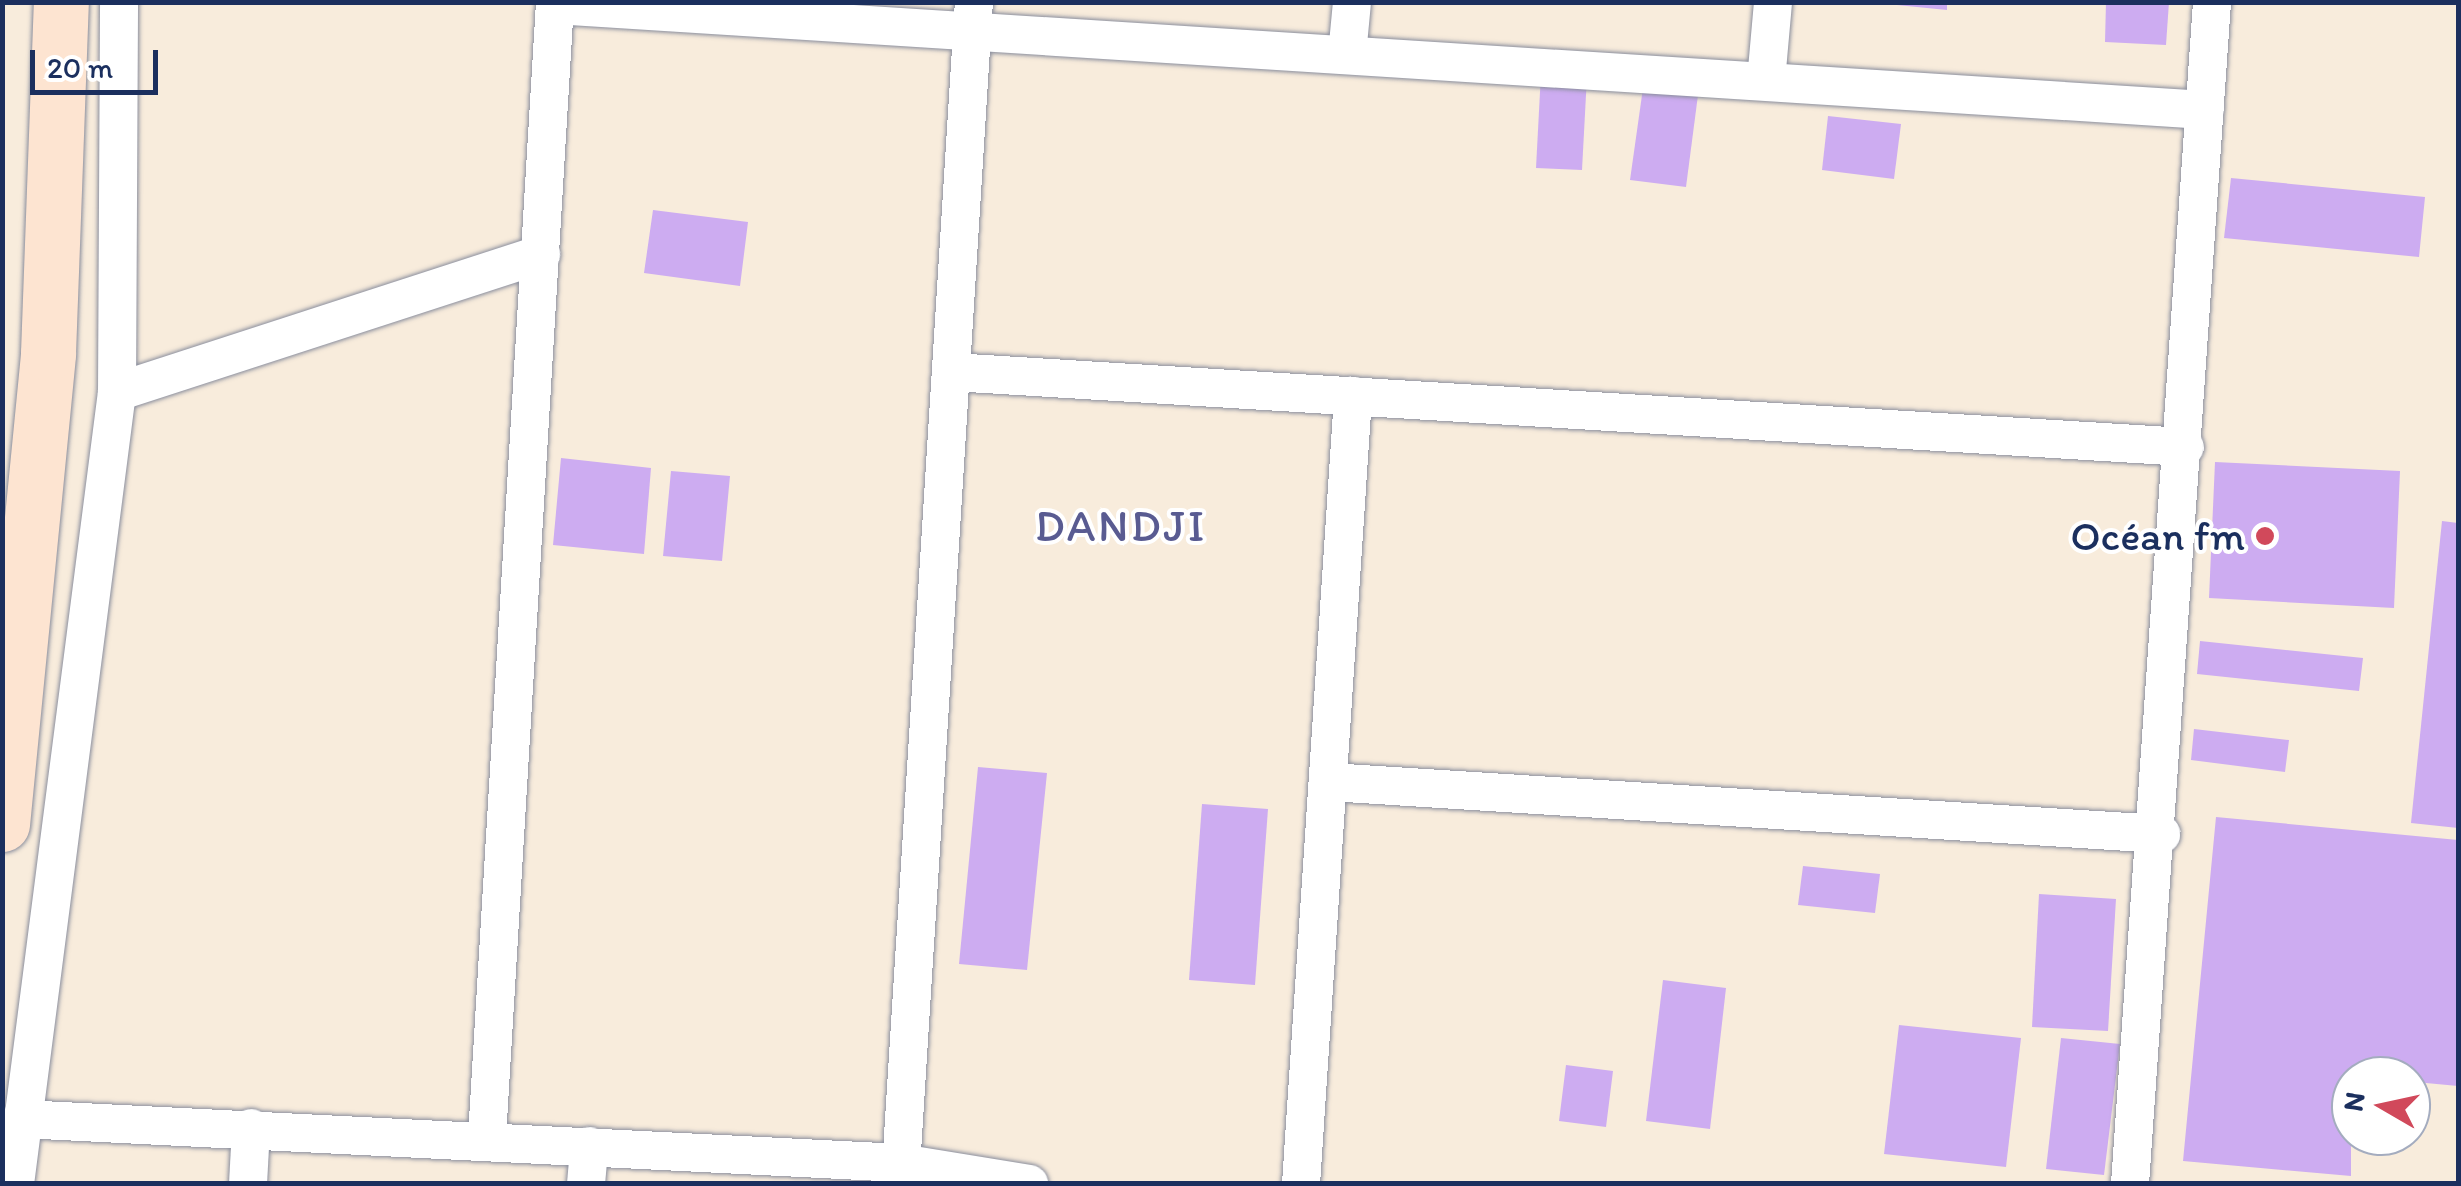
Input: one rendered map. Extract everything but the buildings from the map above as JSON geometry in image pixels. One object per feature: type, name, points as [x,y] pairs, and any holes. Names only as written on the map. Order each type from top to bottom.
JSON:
[{"type":"street","points":[[2,824],[48,353],[61,2]]},
{"type":"street","points":[[16,1184],[21,1119],[117,392],[119,2]]},
{"type":"street","points":[[1346,55],[1352,2]]},
{"type":"street","points":[[1766,82],[1773,2]]},
{"type":"street","points":[[2130,1184],[2160,834],[2212,2]]},
{"type":"street","points":[[487,1137],[555,4],[971,17],[1346,55],[2205,110]]},
{"type":"street","points":[[900,1173],[971,17]]},
{"type":"street","points":[[117,392],[541,254]]},
{"type":"street","points":[[952,372],[2185,447]]},
{"type":"street","points":[[1301,1184],[1354,396]]},
{"type":"street","points":[[1328,782],[2160,834]]},
{"type":"street","points":[[21,1119],[487,1137],[1029,1184]]},
{"type":"street","points":[[248,1184],[251,1128]]},
{"type":"street","points":[[586,1184],[589,1146]]},
{"type":"place","name":"Océan fm","points":[[2265,536]]},
{"type":"district","name":"DANDJI","points":[[1121,526]]}]
